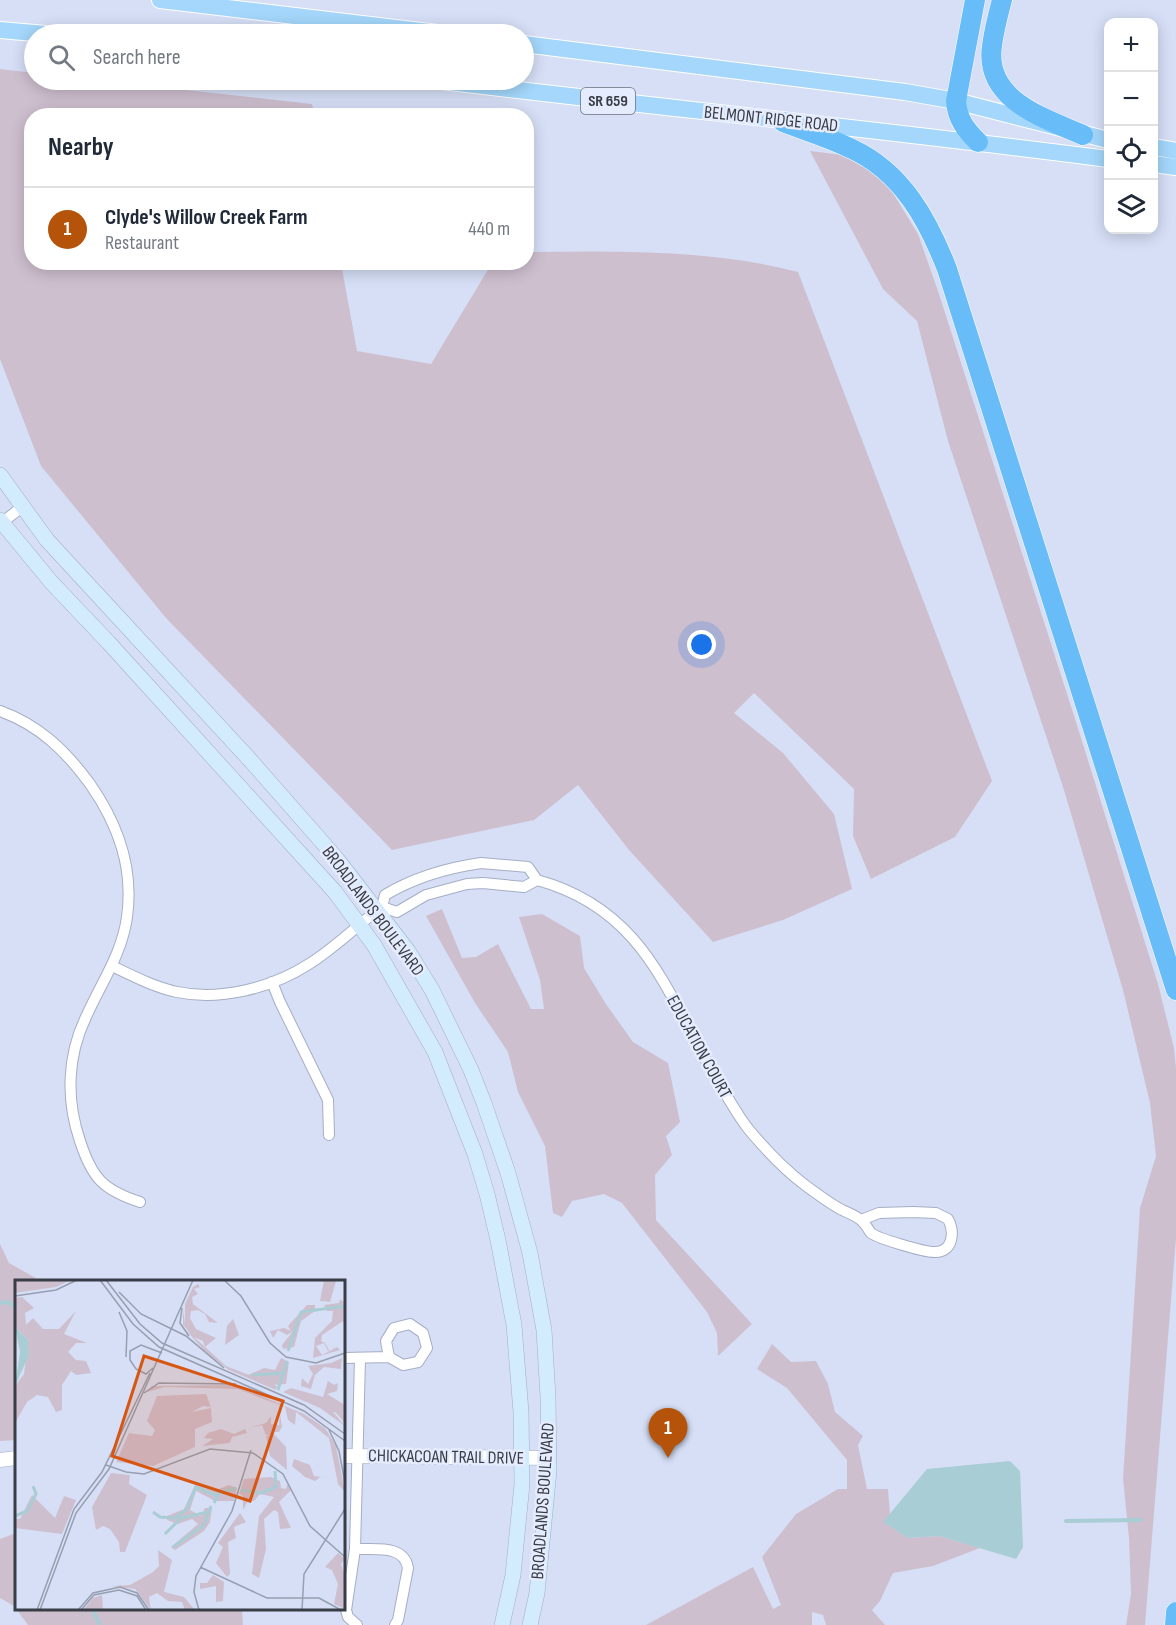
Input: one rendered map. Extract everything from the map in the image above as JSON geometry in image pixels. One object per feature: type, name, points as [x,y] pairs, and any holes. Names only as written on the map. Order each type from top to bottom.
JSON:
[{"type":"highway","points":[[975,0],[956,101],[961,122],[978,142]]},
{"type":"highway","points":[[1002,0],[991,57],[999,85],[1014,101],[1027,109],[1083,135]]},
{"type":"highway","points":[[783,122],[852,149],[882,167],[913,200],[938,246],[1176,990]]},
{"type":"highway","points":[[1175,1625],[1176,1612]]},
{"type":"main road","points":[[160,0],[362,24]]},
{"type":"main road","points":[[0,30],[24,32]]},
{"type":"main road","points":[[534,45],[832,81],[956,101],[1104,140]]},
{"type":"main road","name":"BELMONT RIDGE ROAD","points":[[516,90],[783,122],[851,127],[1104,158]]},
{"type":"main road","points":[[1158,148],[1176,151]]},
{"type":"main road","points":[[1158,165],[1176,167]]},
{"type":"main road","name":"BROADLANDS BOULEVARD","points":[[0,475],[22,507],[75,570],[251,761],[380,909],[408,951],[451,1028],[484,1103],[508,1173],[530,1254],[544,1330],[549,1458],[537,1593],[530,1625]]},
{"type":"main road","name":"BROADLANDS BOULEVARD","points":[[1,522],[52,583],[312,866],[374,945],[435,1052],[484,1184],[498,1240],[513,1326],[521,1412],[522,1484],[513,1575],[502,1625]]},
{"type":"street","points":[[1,522],[22,507]]},
{"type":"street","points":[[0,711],[41,732],[68,755],[101,801],[117,830],[126,864],[129,899],[124,933],[112,966],[85,1017],[78,1037],[71,1071],[71,1106],[82,1150],[99,1181],[117,1195],[140,1202]]},
{"type":"street","points":[[112,966],[154,986],[195,995],[238,992],[292,974],[310,963],[380,909],[385,895],[416,878],[462,866],[503,863],[528,867],[537,880],[524,887],[483,883],[467,884],[426,895],[397,912],[380,909]]},
{"type":"street","name":"EDUCATION COURT","points":[[537,880],[564,888],[586,899],[621,924],[641,947],[718,1083],[748,1129],[803,1184],[830,1203],[861,1220],[873,1236],[935,1253],[946,1249],[952,1237],[948,1219],[936,1213],[879,1213],[861,1220]]},
{"type":"street","points":[[272,982],[328,1100],[329,1135]]},
{"type":"street","points":[[345,1358],[389,1357]]},
{"type":"street","points":[[357,1625],[348,1617],[346,1610],[355,1549],[350,1456],[360,1359]]},
{"type":"street","name":"CHICKACOAN TRAIL DRIVE","points":[[350,1456],[549,1458]]},
{"type":"street","points":[[0,1460],[15,1458]]},
{"type":"street","points":[[355,1549],[397,1551],[404,1555],[408,1568],[398,1620],[395,1625]]},
{"type":"shaded area","points":[[0,69],[24,72],[24,90],[185,90],[312,104],[313,108],[24,108],[24,270],[342,270],[357,351],[431,364],[488,270],[534,270],[534,252],[697,255],[765,264],[798,272],[992,781],[955,837],[871,879],[853,836],[854,789],[754,693],[734,713],[783,753],[834,814],[852,889],[783,920],[713,942],[629,850],[578,785],[534,820],[392,850],[166,618],[41,466],[0,359]]},
{"type":"shaded area","points":[[810,151],[851,156],[888,185],[918,234],[1076,722],[1158,984],[1174,1048],[1176,1238],[1145,1625],[1126,1625],[1131,1594],[1129,1538],[1123,1479],[1140,1208],[1156,1156],[1150,1103],[1123,990],[1064,790],[948,441],[917,321],[883,289]]},
{"type":"shaded area","points":[[442,909],[462,958],[476,957],[498,944],[531,1009],[544,1009],[540,980],[519,917],[542,914],[580,936],[584,968],[606,1004],[633,1042],[668,1063],[680,1122],[666,1136],[672,1155],[655,1175],[656,1220],[752,1324],[718,1356],[717,1333],[707,1312],[622,1203],[604,1194],[572,1201],[562,1217],[553,1213],[545,1146],[518,1092],[508,1052],[475,1003],[426,916]]},
{"type":"shaded area","points":[[0,1244],[9,1263],[39,1280],[15,1280],[15,1440],[0,1441]]},
{"type":"shaded area","points":[[772,1344],[791,1362],[816,1361],[828,1384],[835,1412],[863,1436],[858,1445],[867,1489],[888,1489],[890,1514],[884,1522],[908,1538],[939,1536],[980,1548],[933,1566],[893,1573],[880,1601],[872,1610],[885,1625],[826,1625],[823,1615],[812,1612],[812,1625],[646,1625],[753,1567],[773,1609],[781,1605],[762,1557],[796,1514],[838,1489],[847,1489],[847,1460],[787,1388],[757,1369]]},
{"type":"shaded area","points":[[1010,1461],[1020,1471],[1023,1547],[1016,1559],[939,1536],[908,1538],[883,1522],[927,1469]]},
{"type":"shaded area","points":[[15,1533],[15,1607],[0,1598],[0,1539]]},
{"type":"shaded area","points":[[17,1610],[242,1610],[243,1625],[28,1625]]},
{"type":"waterway","points":[[0,1303],[8,1302],[15,1307]]},
{"type":"waterway","points":[[1066,1521],[1141,1520]]},
{"type":"waterway","points":[[95,1610],[100,1625]]},
{"type":"place","name":"Clyde's Willow Creek Farm","points":[[668,1458]]}]
